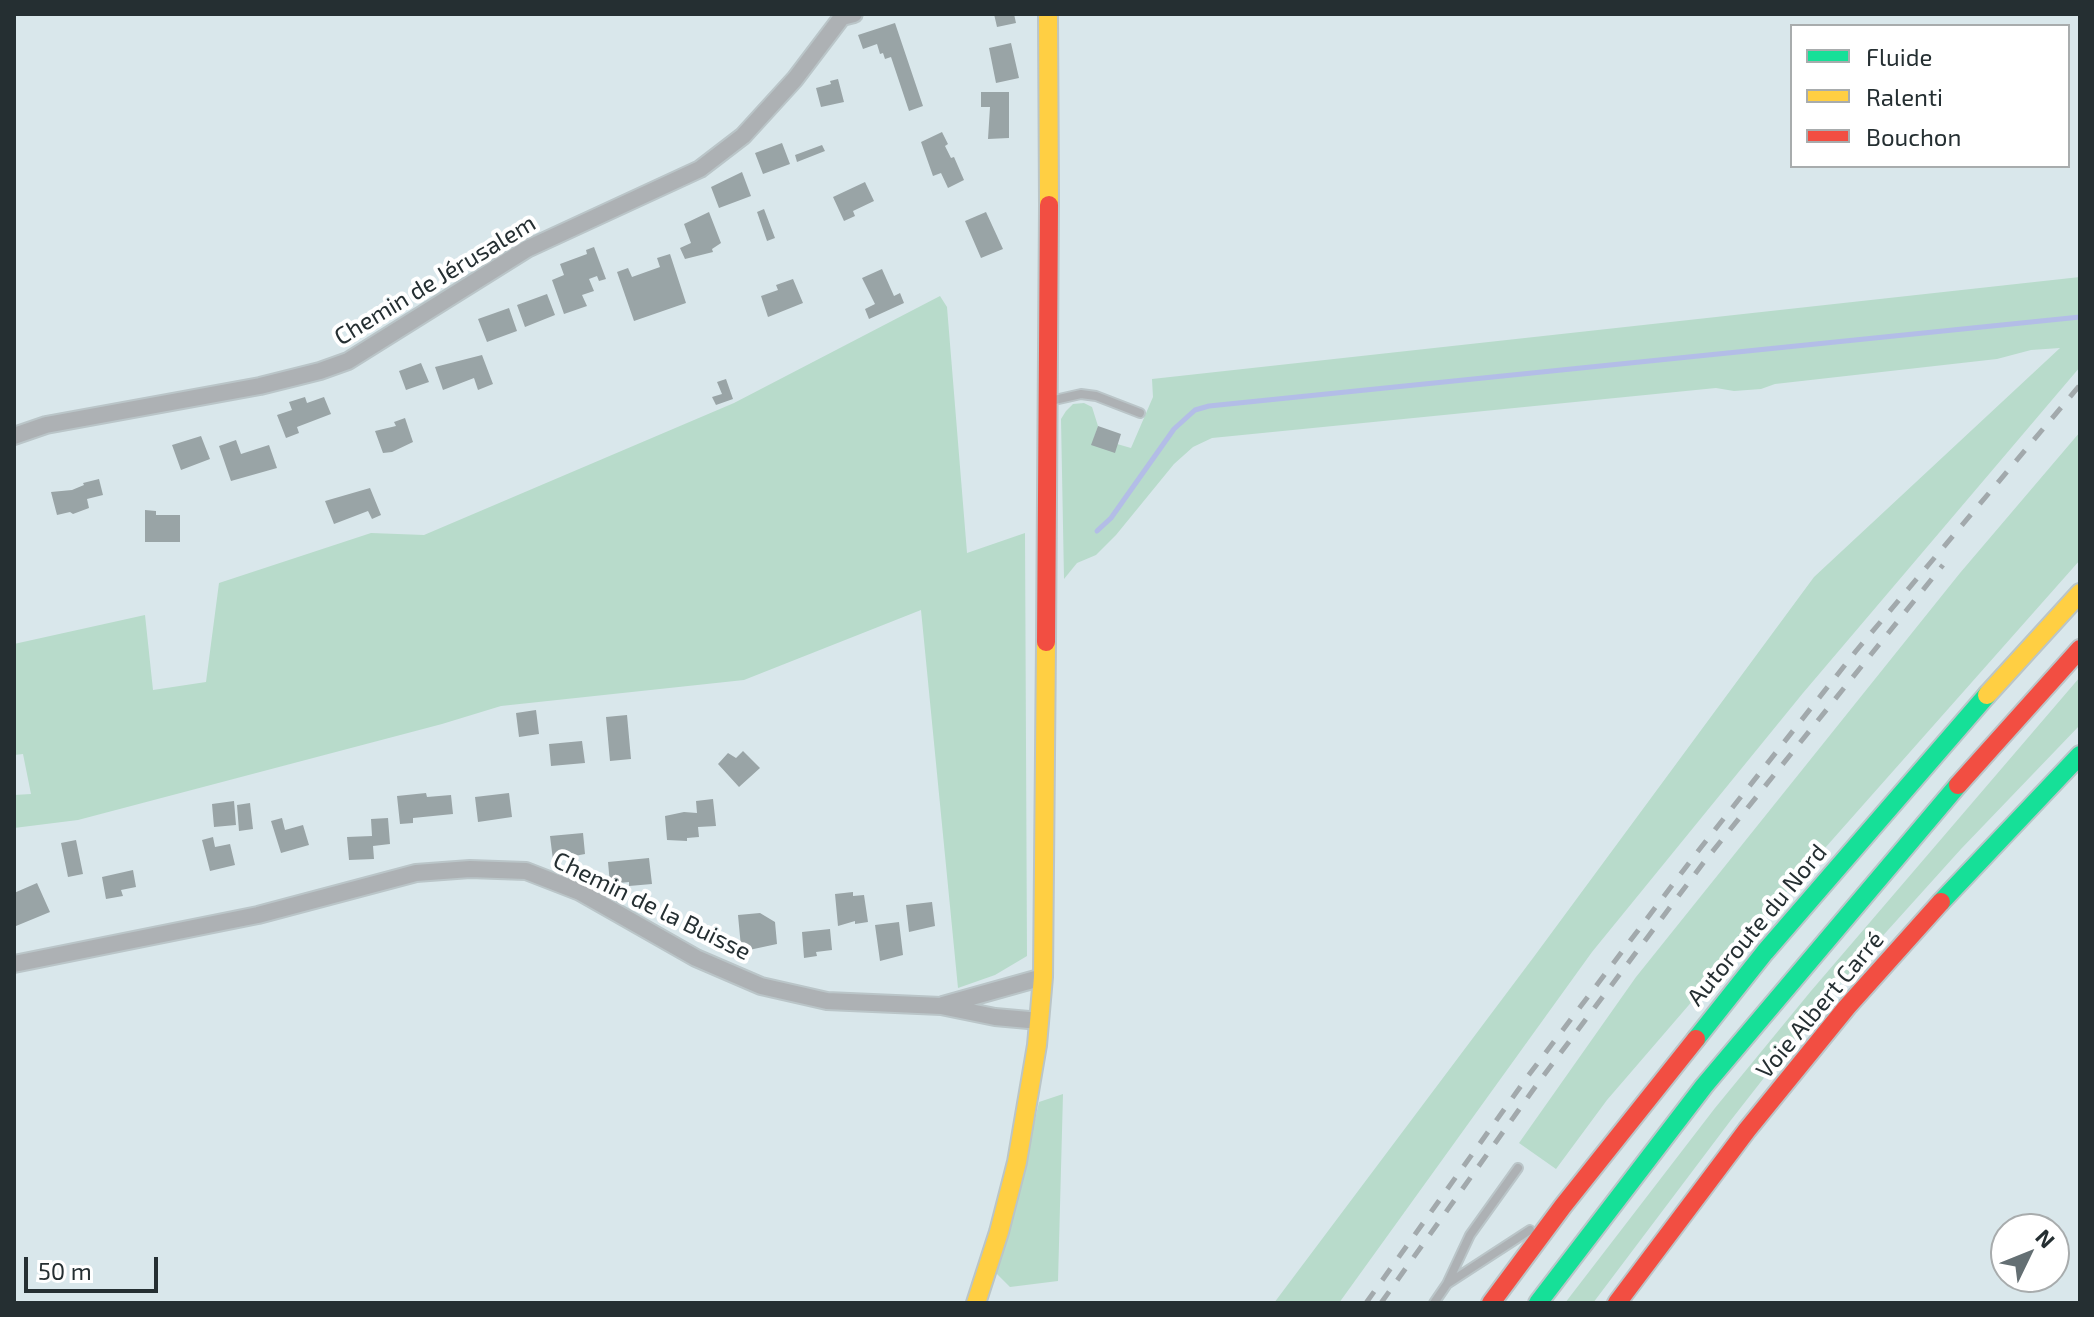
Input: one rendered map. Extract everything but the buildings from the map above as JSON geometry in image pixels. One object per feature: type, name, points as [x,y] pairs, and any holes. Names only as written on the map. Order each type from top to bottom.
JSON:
[{"type":"main road","points":[[976,1303],[1017,1162],[1040,1021],[1043,977],[1050,279],[1048,14]]},
{"type":"main road","name":"Autoroute du Nord","points":[[1491,1303],[1676,1060],[1835,868],[2080,593]]},
{"type":"main road","points":[[1538,1303],[1704,1086],[1799,970],[1964,777],[2080,649]]},
{"type":"main road","name":"Voie Albert Carré","points":[[1617,1303],[1747,1130],[1847,1007],[1964,876],[2080,755]]},
{"type":"street","name":"Chemin de Jérusalem","points":[[14,436],[46,425],[260,386],[348,361],[527,249],[700,169],[743,136],[795,79],[842,17],[854,14]]},
{"type":"street","name":"Chemin de la Buisse","points":[[14,964],[258,915],[416,873],[470,869],[526,871],[580,892],[696,958],[761,986],[827,1001],[941,1006],[995,1017],[1040,1021]]},
{"type":"street","name":"Chemin de la Buisse","points":[[941,1006],[1043,977]]},
{"type":"lane","points":[[1049,402],[1081,394],[1096,396],[1140,413]]},
{"type":"lane","points":[[1434,1303],[1447,1284],[1470,1235],[1518,1168]]},
{"type":"lane","points":[[1447,1284],[1563,1206]]},
{"type":"green space","points":[[2080,277],[2080,367],[1803,693],[1592,952],[1339,1303],[1274,1303],[1814,577],[2060,348],[2031,350],[1997,359],[1775,384],[1761,389],[1734,391],[1716,388],[1212,438],[1193,447],[1174,464],[1116,535],[1096,555],[1077,563],[1064,579],[1061,419],[1066,411],[1073,404],[1084,403],[1092,407],[1098,426],[1092,445],[1117,444],[1131,448],[1153,397],[1152,379]]},
{"type":"green space","points":[[940,296],[947,307],[967,553],[1025,533],[1027,956],[995,975],[958,988],[921,610],[744,680],[501,706],[78,820],[14,828],[14,795],[31,794],[23,754],[14,755],[14,644],[145,615],[153,690],[206,682],[219,583],[371,533],[424,535],[734,403]]},
{"type":"green space","points":[[2080,432],[2080,560],[1607,1100],[1556,1169],[1519,1143],[1636,977],[1960,573]]},
{"type":"green space","points":[[2080,677],[2080,725],[1961,849],[1824,1001],[1593,1303],[1565,1303],[1715,1108],[1811,991]]},
{"type":"green space","points":[[1063,1094],[1058,1281],[1010,1287],[996,1273],[1039,1102]]},
{"type":"waterway","points":[[1097,531],[1111,518],[1174,429],[1195,410],[1209,406],[2080,317]]},
{"type":"railway","points":[[1366,1303],[1528,1076],[1695,855],[1856,651],[2080,385]]},
{"type":"railway","points":[[1381,1303],[1538,1083],[1704,862],[1943,565]]},
{"type":"traffic: fast","points":[[1696,1039],[1765,952],[1987,695]]},
{"type":"traffic: fast","points":[[1941,902],[2080,755]]},
{"type":"traffic: fast","points":[[1538,1303],[1704,1086],[1958,785]]},
{"type":"traffic: slow","points":[[1048,14],[1049,205]]},
{"type":"traffic: slow","points":[[1987,695],[2080,593]]},
{"type":"traffic: slow","points":[[976,1303],[1017,1162],[1037,1045],[1043,977],[1046,642]]},
{"type":"traffic: jam","points":[[1046,642],[1049,205]]},
{"type":"traffic: jam","points":[[1958,785],[2080,649]]},
{"type":"traffic: jam","points":[[1617,1303],[1747,1130],[1847,1007],[1941,902]]},
{"type":"traffic: jam","points":[[1491,1303],[1563,1206],[1696,1039]]}]
